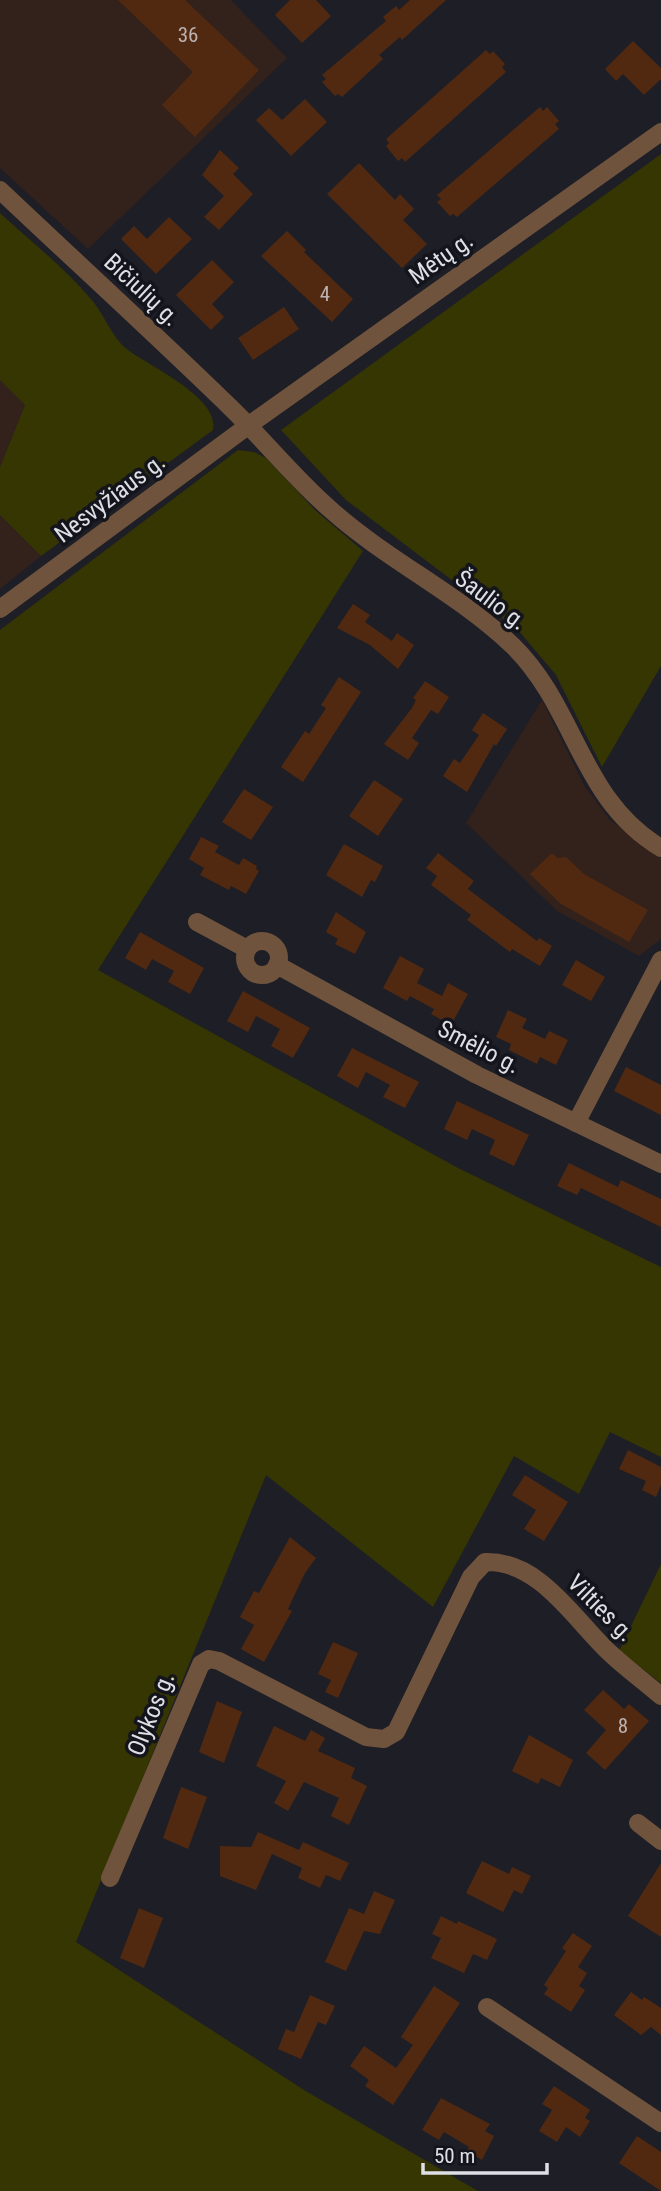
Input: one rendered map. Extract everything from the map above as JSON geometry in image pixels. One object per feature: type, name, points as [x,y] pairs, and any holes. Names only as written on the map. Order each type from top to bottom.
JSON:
[{"type":"street","name":"Mėtų g.","points":[[249,425],[661,132]]},
{"type":"street","name":"Bičiulių g.","points":[[0,190],[249,425]]},
{"type":"street","name":"Nesvyžiaus g.","points":[[0,609],[249,425]]},
{"type":"street","name":"Šaulio g.","points":[[249,425],[328,508],[355,531],[491,626],[515,648],[553,699],[605,798],[626,824],[661,848]]},
{"type":"street","points":[[197,922],[247,949]]},
{"type":"street","points":[[270,942],[279,956],[277,965],[267,974],[254,973],[245,962],[247,949],[253,943],[270,942]]},
{"type":"street","points":[[576,1123],[661,960]]},
{"type":"street","name":"Smėlio g.","points":[[277,965],[477,1075],[661,1164]]},
{"type":"street","name":"Vilties g.","points":[[366,1737],[384,1739],[396,1732],[471,1577],[485,1562],[502,1562],[519,1568],[551,1592],[611,1653],[661,1696]]},
{"type":"street","name":"Olykos g.","points":[[110,1878],[195,1673],[209,1659],[219,1661],[366,1737]]},
{"type":"street","points":[[638,1823],[661,1841]]},
{"type":"street","points":[[487,2007],[661,2123]]},
{"type":"shaded area","points":[[0,0],[231,0],[287,58],[88,249],[0,168]]},
{"type":"shaded area","points":[[661,154],[661,666],[602,767],[556,675],[518,630],[346,500],[281,430]]},
{"type":"shaded area","points":[[0,213],[80,287],[95,304],[122,345],[182,384],[206,406],[212,418],[213,430],[41,556],[0,515],[0,467],[25,405],[0,380]]},
{"type":"shaded area","points":[[0,380],[25,405],[0,467]]},
{"type":"shaded area","points":[[238,450],[254,452],[266,458],[315,510],[363,551],[98,970],[458,1168],[661,1267],[661,1457],[610,1432],[579,1494],[514,1456],[433,1607],[266,1475],[76,1942],[304,2090],[478,2191],[0,2191],[0,630]]},
{"type":"shaded area","points":[[0,515],[41,556],[0,589]]},
{"type":"shaded area","points":[[542,700],[584,785],[610,820],[661,858],[661,939],[639,956],[557,911],[466,823]]},
{"type":"shaded area","points":[[661,1564],[661,1683],[619,1651]]},
{"type":"building","points":[[118,0],[185,0],[259,70],[195,137],[162,105],[193,72]]},
{"type":"building","points":[[290,0],[316,0],[331,16],[302,43],[275,15]]},
{"type":"building","points":[[410,0],[446,0],[402,40],[400,37],[379,55],[383,59],[342,97],[338,94],[335,96],[322,82],[326,79],[322,75],[386,21],[383,17],[396,6],[399,10]]},
{"type":"building","points":[[633,41],[661,68],[661,79],[644,95],[623,74],[616,81],[605,69]]},
{"type":"building","points":[[486,50],[490,54],[493,51],[505,64],[502,67],[506,72],[405,162],[402,158],[398,161],[386,146],[389,143],[386,139]]},
{"type":"building","points":[[305,99],[327,122],[291,156],[256,120],[269,108],[282,120]]},
{"type":"building","points":[[540,107],[543,111],[547,107],[559,121],[555,124],[559,129],[457,217],[453,214],[450,216],[437,202],[441,199],[437,195]]},
{"type":"building","points":[[220,150],[239,168],[233,174],[253,194],[219,230],[204,217],[224,196],[202,175]]},
{"type":"building","points":[[359,163],[395,200],[400,194],[414,209],[403,220],[427,244],[402,268],[327,194]]},
{"type":"building","points":[[169,217],[192,239],[156,274],[121,239],[134,226],[147,239]]},
{"type":"building","points":[[287,231],[306,250],[304,252],[353,299],[332,322],[261,256]]},
{"type":"building","points":[[212,260],[234,282],[212,304],[224,317],[211,330],[176,295]]},
{"type":"building","points":[[284,307],[299,329],[253,360],[238,338]]},
{"type":"building","points":[[353,604],[370,615],[365,622],[392,641],[397,633],[414,645],[398,669],[370,645],[337,628]]},
{"type":"building","points":[[339,677],[361,692],[303,782],[281,767],[305,731],[309,734],[326,708],[321,705]]},
{"type":"building","points":[[425,681],[449,697],[438,714],[431,710],[412,738],[419,743],[408,760],[384,744],[412,708],[416,700],[413,698]]},
{"type":"building","points":[[483,713],[507,729],[496,746],[494,744],[467,792],[443,776],[454,759],[460,763],[479,735],[472,730]]},
{"type":"building","points":[[374,780],[403,799],[378,836],[349,816]]},
{"type":"building","points":[[244,789],[273,807],[251,840],[222,822]]},
{"type":"building","points":[[201,837],[219,846],[215,852],[239,865],[243,858],[257,866],[259,871],[246,894],[231,886],[229,890],[200,875],[204,868],[189,859]]},
{"type":"building","points":[[344,844],[383,866],[375,882],[371,880],[362,897],[326,875]]},
{"type":"building","points":[[438,853],[474,881],[468,889],[537,941],[539,938],[552,946],[540,966],[512,949],[510,952],[467,920],[471,915],[431,885],[437,876],[426,868]]},
{"type":"building","points":[[552,853],[557,858],[566,857],[584,874],[648,910],[629,942],[561,904],[530,874]]},
{"type":"building","points":[[336,912],[366,932],[355,954],[335,944],[338,939],[326,932]]},
{"type":"building","points":[[140,932],[204,968],[190,994],[168,982],[174,971],[152,959],[146,970],[125,958]]},
{"type":"building","points":[[400,956],[424,969],[417,983],[442,996],[448,983],[468,994],[451,1025],[431,1014],[434,1009],[410,996],[407,1001],[383,988]]},
{"type":"building","points":[[576,960],[605,977],[591,1001],[562,985]]},
{"type":"building","points":[[243,991],[310,1028],[293,1058],[271,1046],[280,1029],[256,1016],[248,1032],[227,1021]]},
{"type":"building","points":[[508,1010],[527,1019],[522,1028],[545,1039],[549,1031],[568,1040],[556,1065],[540,1057],[537,1064],[509,1050],[511,1044],[496,1037]]},
{"type":"building","points":[[352,1048],[419,1082],[405,1108],[383,1097],[390,1085],[366,1072],[358,1088],[337,1076]]},
{"type":"building","points":[[626,1067],[661,1085],[661,1115],[614,1091]]},
{"type":"building","points":[[457,1101],[529,1135],[514,1166],[489,1154],[495,1140],[472,1129],[467,1140],[444,1129]]},
{"type":"building","points":[[569,1163],[618,1187],[621,1180],[661,1199],[661,1227],[581,1188],[577,1195],[557,1186]]},
{"type":"building","points":[[628,1450],[661,1467],[661,1485],[656,1497],[642,1490],[646,1481],[619,1469]]},
{"type":"building","points":[[525,1475],[568,1502],[544,1541],[524,1529],[536,1510],[512,1495]]},
{"type":"building","points":[[290,1537],[316,1558],[305,1573],[288,1609],[292,1611],[264,1662],[241,1649],[254,1625],[240,1617],[254,1591],[259,1593]]},
{"type":"building","points":[[333,1642],[358,1653],[338,1698],[325,1692],[331,1680],[318,1674]]},
{"type":"building","points":[[603,1690],[624,1709],[629,1704],[649,1721],[605,1770],[586,1753],[606,1730],[584,1710]]},
{"type":"building","points":[[217,1701],[242,1712],[224,1763],[199,1752]]},
{"type":"building","points":[[274,1726],[305,1741],[311,1730],[325,1738],[318,1751],[355,1768],[351,1778],[367,1786],[349,1825],[331,1816],[339,1798],[304,1782],[288,1811],[274,1803],[286,1781],[256,1766]]},
{"type":"building","points":[[529,1735],[573,1760],[560,1787],[541,1778],[538,1784],[512,1771]]},
{"type":"building","points":[[181,1787],[207,1797],[188,1849],[163,1838]]},
{"type":"building","points":[[258,1832],[299,1850],[303,1842],[349,1863],[340,1881],[326,1875],[320,1888],[298,1878],[302,1868],[272,1854],[256,1890],[220,1876],[220,1846],[251,1847]]},
{"type":"building","points":[[482,1861],[509,1874],[512,1867],[531,1876],[522,1894],[514,1890],[503,1912],[466,1893]]},
{"type":"building","points":[[661,1863],[661,1937],[628,1916]]},
{"type":"building","points":[[374,1891],[395,1900],[380,1934],[364,1931],[346,1971],[325,1962],[349,1908],[364,1914]]},
{"type":"building","points":[[139,1908],[163,1918],[144,1968],[120,1958]]},
{"type":"building","points":[[441,1916],[497,1939],[487,1960],[473,1954],[464,1973],[431,1958],[441,1938],[432,1934]]},
{"type":"building","points":[[573,1933],[592,1946],[578,1967],[587,1973],[579,1986],[585,1990],[571,2012],[544,1994],[548,1988],[544,1985],[566,1951],[562,1948]]},
{"type":"building","points":[[434,1986],[460,2003],[393,2105],[365,2086],[369,2080],[350,2066],[364,2046],[396,2068],[413,2045],[401,2037]]},
{"type":"building","points":[[631,1992],[661,2008],[661,2035],[651,2027],[641,2035],[614,2015]]},
{"type":"building","points":[[310,1995],[335,2006],[326,2025],[318,2022],[301,2059],[278,2049],[286,2029],[294,2032]]},
{"type":"building","points":[[554,2086],[590,2110],[585,2118],[590,2121],[580,2137],[566,2127],[557,2142],[539,2131],[552,2110],[542,2104]]},
{"type":"building","points":[[441,2098],[490,2124],[485,2131],[494,2136],[482,2160],[467,2151],[469,2147],[444,2132],[439,2140],[422,2130]]},
{"type":"building","points":[[637,2136],[661,2152],[661,2191],[619,2163]]}]
